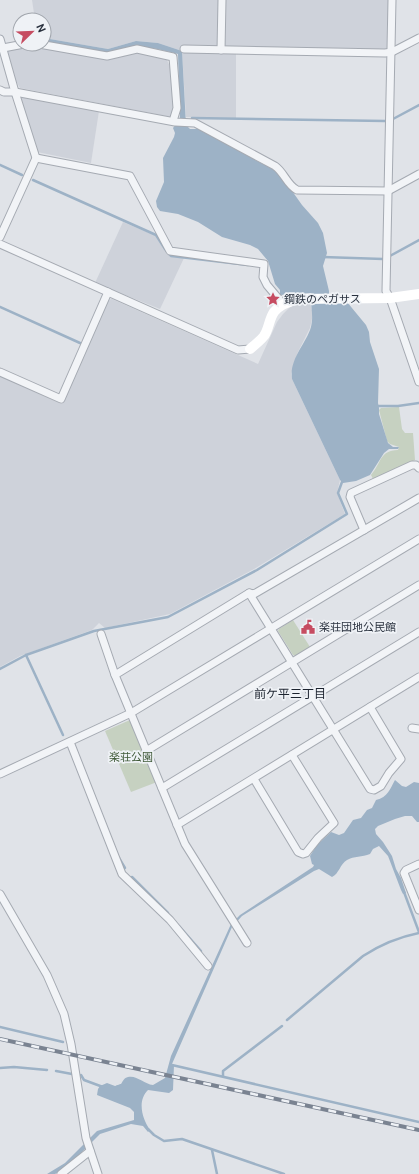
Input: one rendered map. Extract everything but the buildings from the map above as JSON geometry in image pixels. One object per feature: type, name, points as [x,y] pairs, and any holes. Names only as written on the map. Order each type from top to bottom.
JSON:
[{"type":"street","points":[[221,50],[222,0]]},
{"type":"street","points":[[392,0],[386,291],[390,298],[419,382]]},
{"type":"street","points":[[0,38],[36,158],[0,237]]},
{"type":"street","points":[[184,49],[385,53],[392,52],[419,38]]},
{"type":"street","points":[[3,48],[12,46]]},
{"type":"street","points":[[52,46],[107,56],[137,49],[172,57],[177,108],[174,122]]},
{"type":"street","points":[[0,90],[4,92],[15,92],[174,122],[195,123],[275,166],[282,171],[291,187],[297,190],[388,191],[419,174]]},
{"type":"street","points":[[36,158],[130,176],[170,251],[264,264],[263,277],[267,285],[283,304]]},
{"type":"street","points":[[0,244],[238,350],[250,349],[258,343],[265,335],[274,312],[283,304],[291,300],[390,298],[419,294]]},
{"type":"street","points":[[0,372],[61,399],[108,292]]},
{"type":"street","points":[[364,530],[350,497],[351,493],[412,465],[416,465],[419,468]]},
{"type":"street","points":[[115,674],[248,593],[254,594],[419,498]]},
{"type":"street","points":[[0,774],[131,713],[419,539]]},
{"type":"street","points":[[146,752],[419,585]]},
{"type":"street","points":[[248,593],[332,730],[370,789],[374,790],[381,786],[388,773],[401,759],[370,707]]},
{"type":"street","points":[[162,788],[419,632]]},
{"type":"street","points":[[102,634],[115,674],[185,844],[233,923],[247,943]]},
{"type":"street","points":[[177,825],[419,677]]},
{"type":"street","points":[[70,742],[122,874],[170,920],[208,966]]},
{"type":"street","points":[[254,779],[298,852],[303,854],[306,853],[318,838],[334,823],[292,755]]},
{"type":"street","points":[[419,864],[404,872],[419,910]]},
{"type":"street","points":[[0,894],[47,974],[64,1014],[71,1044],[86,1138],[98,1174]]},
{"type":"street","points":[[62,1174],[89,1149]]},
{"type":"shaded area","points":[[32,0],[219,0],[219,43],[217,47],[236,52],[236,118],[186,117],[182,51],[158,43],[136,41],[108,49],[52,39],[52,12],[34,12]]},
{"type":"shaded area","points":[[226,0],[389,0],[388,49],[384,52],[229,48],[225,45]]},
{"type":"shaded area","points":[[12,48],[12,52],[52,52],[52,49],[107,58],[138,52],[166,58],[172,71],[174,107],[171,117],[20,88],[16,81],[6,49]]},
{"type":"shaded area","points":[[25,97],[99,111],[91,163],[37,152],[22,108],[21,98]]},
{"type":"shaded area","points":[[123,222],[156,236],[167,254],[171,257],[184,258],[160,309],[95,283]]},
{"type":"shaded area","points":[[112,299],[258,364],[277,322],[283,314],[289,308],[301,302],[310,303],[313,314],[310,328],[298,352],[291,374],[340,480],[337,493],[345,514],[254,569],[170,614],[105,628],[99,623],[92,630],[20,656],[0,667],[0,376],[62,404],[107,300]]},
{"type":"green space","points":[[399,407],[402,429],[405,433],[413,433],[415,460],[373,479],[371,475],[384,455],[387,452],[398,450],[399,447],[390,444],[387,441],[379,410],[381,408]]},
{"type":"green space","points":[[293,620],[310,647],[296,656],[293,655],[278,631]]},
{"type":"green space","name":"楽荘公園","points":[[130,720],[157,782],[131,792],[105,731]]},
{"type":"water","points":[[52,39],[108,49],[136,41],[158,43],[182,51],[186,125],[190,129],[198,129],[276,171],[280,174],[302,205],[318,223],[323,233],[327,253],[323,266],[329,291],[329,302],[347,302],[366,325],[379,369],[379,414],[388,443],[393,447],[399,447],[398,449],[389,449],[384,453],[370,475],[356,481],[343,483],[340,480],[292,379],[295,358],[311,327],[311,293],[280,295],[280,290],[275,284],[268,261],[258,249],[250,245],[222,237],[198,222],[178,214],[160,211],[157,207],[156,201],[164,182],[163,158],[174,137],[175,133],[173,128],[180,119],[178,54],[137,46],[108,54],[52,44]]},
{"type":"water","points":[[395,780],[402,786],[406,787],[414,782],[419,783],[419,822],[417,822],[412,816],[405,816],[378,826],[375,829],[376,834],[392,856],[406,893],[403,894],[388,856],[379,846],[373,849],[370,854],[347,860],[332,877],[319,869],[314,871],[242,916],[232,927],[172,1064],[174,1065],[173,1090],[169,1093],[148,1090],[145,1094],[142,1110],[150,1130],[148,1132],[143,1126],[131,1124],[100,1134],[66,1168],[55,1174],[47,1174],[65,1163],[97,1131],[134,1120],[134,1112],[130,1108],[97,1095],[100,1086],[107,1083],[115,1086],[121,1084],[128,1077],[134,1077],[153,1085],[165,1078],[171,1056],[231,924],[240,915],[313,867],[314,865],[312,864],[310,856],[317,845],[331,832],[339,835],[344,833],[353,820],[361,818],[367,810],[372,808],[376,800],[386,795]]},
{"type":"waterway","points":[[393,119],[419,105]]},
{"type":"waterway","points":[[192,118],[385,121]]},
{"type":"waterway","points":[[0,165],[22,175]]},
{"type":"waterway","points":[[33,180],[156,235],[171,256],[248,265]]},
{"type":"waterway","points":[[388,257],[419,240]]},
{"type":"waterway","points":[[323,257],[383,259]]},
{"type":"waterway","points":[[0,307],[80,343]]},
{"type":"waterway","points":[[376,406],[398,406],[419,403]]},
{"type":"waterway","points":[[0,669],[26,655],[94,631],[168,617],[257,570],[347,514],[338,493],[342,482]]},
{"type":"waterway","points":[[26,655],[63,735]]},
{"type":"waterway","points":[[119,858],[125,868]]},
{"type":"waterway","points":[[132,877],[168,913]]},
{"type":"waterway","points":[[404,892],[419,932]]},
{"type":"waterway","points":[[179,926],[201,951]]},
{"type":"waterway","points":[[287,1020],[363,956],[390,942],[419,933]]},
{"type":"waterway","points":[[223,1076],[223,1071],[282,1026]]},
{"type":"waterway","points":[[0,1027],[63,1042]]},
{"type":"waterway","points":[[172,1065],[419,1122]]},
{"type":"waterway","points":[[0,1068],[14,1067],[47,1070]]},
{"type":"waterway","points":[[56,1071],[72,1074]]},
{"type":"waterway","points":[[81,1075],[84,1080],[103,1087]]},
{"type":"waterway","points":[[148,1129],[164,1141],[182,1139],[284,1174]]},
{"type":"waterway","points":[[212,1150],[217,1174]]},
{"type":"railway","points":[[0,1039],[419,1130]]},
{"type":"place","name":"鋼鉄のペガサス","points":[[273,299]]},
{"type":"place","name":"楽荘団地公民館","points":[[308,627]]},
{"type":"district","name":"前ケ平三丁目","points":[[290,694]]}]
